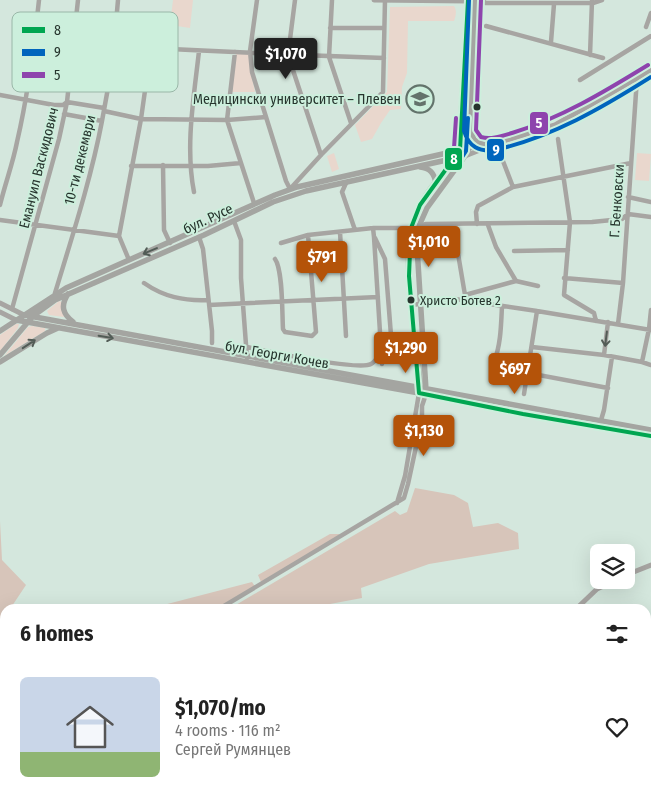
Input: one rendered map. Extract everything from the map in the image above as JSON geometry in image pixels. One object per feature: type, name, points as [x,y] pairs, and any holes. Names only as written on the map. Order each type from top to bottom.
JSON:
[{"type":"main road","points":[[423,391],[409,276],[411,228],[420,205],[460,150],[468,0]]},
{"type":"main road","points":[[423,391],[421,304],[417,247],[419,226],[427,208],[469,148],[475,0]]},
{"type":"main road","points":[[470,131],[474,140],[484,145]]},
{"type":"main road","name":"бул. Русе","points":[[0,355],[33,316],[55,300],[199,237],[273,202],[305,189],[469,148]]},
{"type":"main road","name":"бул. Русе","points":[[0,331],[55,293],[254,203],[290,189],[305,189],[346,183],[465,156]]},
{"type":"main road","points":[[415,167],[429,170],[435,176],[436,183]]},
{"type":"main road","points":[[68,294],[63,302],[63,310],[66,317],[75,324]]},
{"type":"main road","name":"бул. Георги Кочев","points":[[24,315],[289,363],[523,414],[651,430]]},
{"type":"main road","name":"бул. Георги Кочев","points":[[16,320],[246,362],[423,391]]},
{"type":"main road","points":[[0,362],[58,328]]},
{"type":"main road","name":"бул. Георги Кочев","points":[[600,424],[651,436]]},
{"type":"street","points":[[257,0],[250,51],[252,72],[290,189],[351,123],[383,92],[385,0]]},
{"type":"street","points":[[295,0],[288,55],[321,155]]},
{"type":"street","points":[[332,0],[329,57],[351,123]]},
{"type":"street","points":[[374,0],[481,0],[486,4],[554,4],[602,0]]},
{"type":"street","points":[[590,54],[592,1]]},
{"type":"street","points":[[551,42],[554,4]]},
{"type":"street","points":[[646,27],[651,13]]},
{"type":"street","points":[[486,26],[551,42],[603,58]]},
{"type":"street","points":[[330,28],[384,28]]},
{"type":"street","points":[[580,80],[651,36]]},
{"type":"street","points":[[178,50],[250,51],[288,55],[384,58]]},
{"type":"street","points":[[194,192],[190,166],[192,119],[199,51]]},
{"type":"street","points":[[235,52],[227,120],[254,203]]},
{"type":"street","points":[[465,156],[497,143],[555,125],[651,70]]},
{"type":"street","name":"Г. Бенковски","points":[[618,324],[623,283],[637,78]]},
{"type":"street","points":[[0,205],[17,143],[27,92]]},
{"type":"street","name":"Емануил Васкидович","points":[[12,310],[36,224],[68,92]]},
{"type":"street","name":"10-ти декември","points":[[55,293],[74,231],[102,121],[107,92]]},
{"type":"street","points":[[129,260],[119,236],[145,92]]},
{"type":"street","points":[[0,95],[63,105],[67,102],[141,118],[227,120],[266,117]]},
{"type":"street","points":[[64,114],[102,121]]},
{"type":"street","points":[[558,139],[570,222],[564,295],[590,310],[594,314],[596,321]]},
{"type":"street","points":[[469,148],[497,143]]},
{"type":"street","points":[[501,156],[513,187]]},
{"type":"street","points":[[131,166],[190,166],[242,163]]},
{"type":"street","points":[[477,224],[476,212],[478,206],[513,187],[631,163]]},
{"type":"street","points":[[163,165],[164,230],[170,242]]},
{"type":"street","points":[[302,177],[305,189]]},
{"type":"street","points":[[346,183],[342,192],[355,230]]},
{"type":"street","points":[[628,197],[651,202]]},
{"type":"street","points":[[419,226],[426,224],[488,225],[592,222],[622,219],[628,214],[651,217]]},
{"type":"street","points":[[0,220],[119,236]]},
{"type":"street","points":[[234,221],[241,240],[241,278],[247,347],[246,362]]},
{"type":"street","points":[[453,224],[464,297]]},
{"type":"street","points":[[488,225],[496,247],[516,281]]},
{"type":"street","points":[[373,228],[382,364]]},
{"type":"street","points":[[281,243],[308,235],[373,228],[411,228]]},
{"type":"street","points":[[340,232],[346,336]]},
{"type":"street","points":[[275,259],[278,266],[283,329],[285,332],[312,336],[316,332],[308,235]]},
{"type":"street","points":[[199,237],[202,249],[212,343]]},
{"type":"street","points":[[374,237],[385,259],[392,348]]},
{"type":"street","points":[[514,251],[568,250]]},
{"type":"street","points":[[564,278],[623,283]]},
{"type":"street","points":[[412,305],[464,297],[516,281],[538,286]]},
{"type":"street","points":[[144,283],[160,294],[208,303],[314,301],[378,297]]},
{"type":"street","points":[[464,297],[502,306],[650,330]]},
{"type":"street","points":[[0,303],[24,315]]},
{"type":"street","points":[[502,306],[498,353],[494,362],[496,367],[608,388]]},
{"type":"street","points":[[642,362],[650,330],[651,310]]},
{"type":"street","points":[[524,394],[537,311]]},
{"type":"street","points":[[0,312],[16,320]]},
{"type":"street","points":[[604,356],[608,322]]},
{"type":"street","points":[[247,347],[323,362],[363,366],[372,364],[381,353]]},
{"type":"street","points":[[532,348],[604,356],[651,365]]},
{"type":"street","points":[[279,353],[289,363]]},
{"type":"street","points":[[600,424],[612,358]]},
{"type":"street","points":[[227,604],[397,503],[406,495],[422,419],[423,391]]},
{"type":"street","points":[[635,571],[651,565]]},
{"type":"street","points":[[581,604],[597,589]]},
{"type":"shaded area","points":[[173,0],[193,0],[190,28],[178,26],[178,12],[172,12]]},
{"type":"shaded area","points":[[454,6],[456,13],[454,21],[408,21],[407,73],[402,87],[401,109],[390,110],[372,139],[361,142],[355,125],[387,92],[390,7]]},
{"type":"shaded area","points":[[236,53],[249,53],[255,92],[232,92]]},
{"type":"shaded area","points":[[334,153],[339,169],[332,172],[327,156]]},
{"type":"shaded area","points":[[637,153],[651,154],[649,181],[635,180]]},
{"type":"shaded area","points":[[59,301],[62,302],[64,317],[49,315],[47,311]]},
{"type":"shaded area","points":[[16,324],[19,324],[18,328],[0,351],[0,335]]},
{"type":"shaded area","points":[[28,327],[45,328],[45,331],[4,356]]},
{"type":"shaded area","points":[[415,488],[454,495],[468,503],[473,527],[498,523],[518,533],[519,549],[429,564],[361,588],[362,598],[330,604],[237,604],[395,511],[400,515],[407,512]]},
{"type":"shaded area","points":[[0,521],[2,560],[26,585],[13,604],[0,604]]},
{"type":"shaded area","points":[[330,534],[339,534],[340,537],[261,582],[258,575]]},
{"type":"shaded area","points":[[252,582],[256,588],[229,604],[167,604]]},
{"type":"transit line","name":"8","points":[[468,0],[460,150],[420,205],[411,228],[409,276],[419,393],[523,414],[651,436]]},
{"type":"transit line","name":"9","points":[[469,0],[464,131],[472,145],[479,149],[495,150],[537,137],[576,120],[614,100],[651,77]]},
{"type":"transit line","name":"5","points":[[481,0],[476,130],[481,137],[500,136],[548,120],[599,94],[648,65]]},
{"type":"transit line","name":"5","points":[[449,156],[454,148],[456,118]]},
{"type":"transit line","name":"9","points":[[459,162],[466,151],[468,118]]},
{"type":"place","name":"Медицински университет – Плевен","points":[[420,99]]},
{"type":"place","name":"Христо Ботев 2","points":[[411,300]]}]
